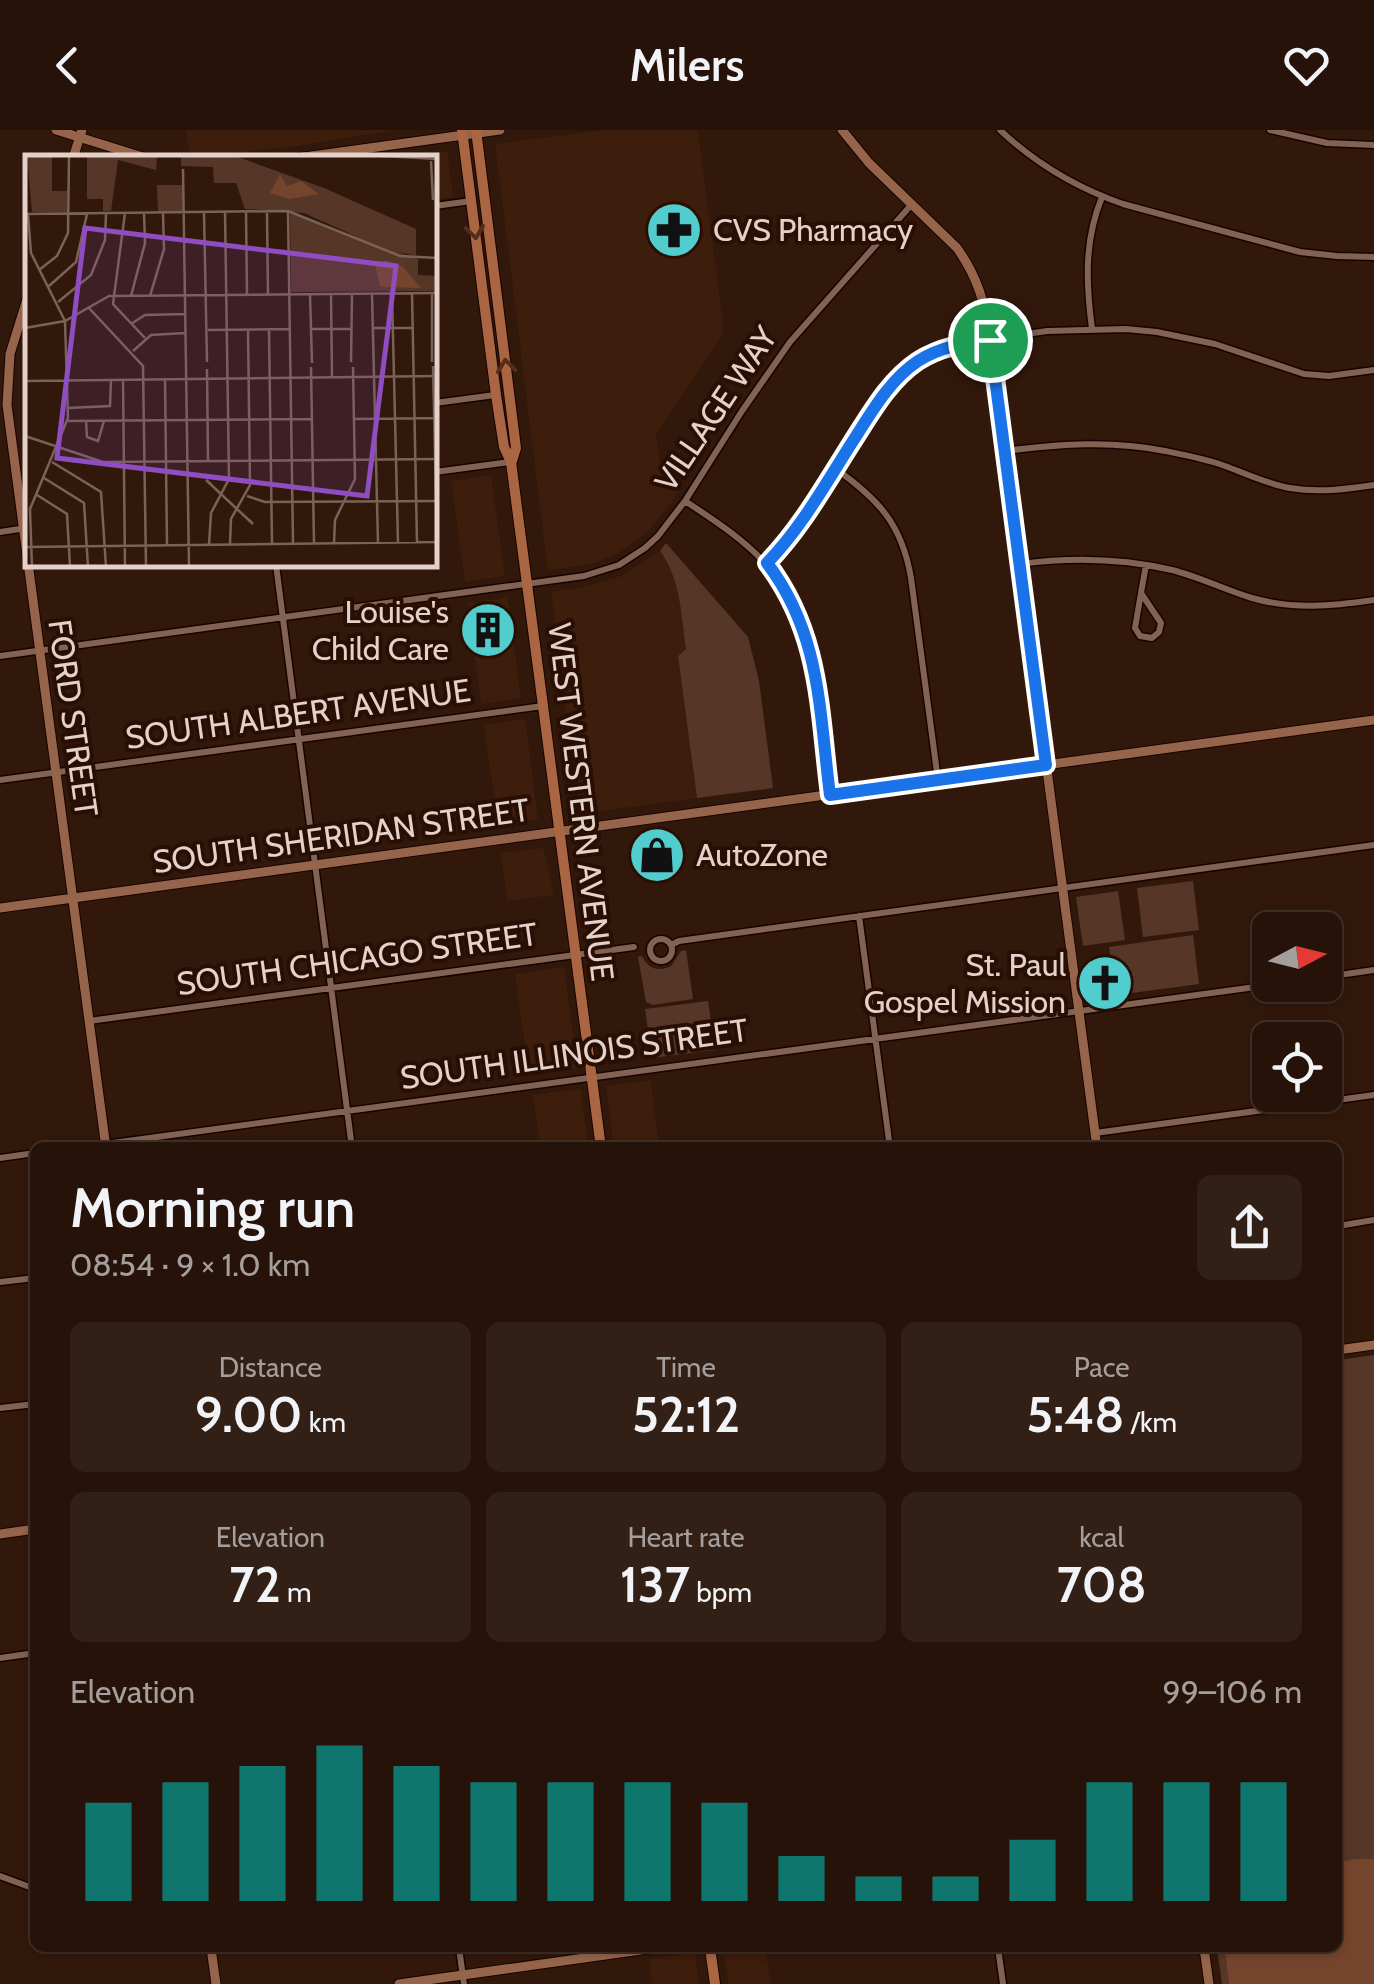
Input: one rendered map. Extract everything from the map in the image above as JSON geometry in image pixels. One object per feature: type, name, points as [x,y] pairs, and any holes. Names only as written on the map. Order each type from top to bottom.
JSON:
[{"type":"main road","name":"WEST WESTERN AVENUE","points":[[462,132],[496,395],[504,447],[511,462],[600,1142]]},
{"type":"main road","name":"WEST WESTERN AVENUE","points":[[476,132],[516,448],[511,462]]},
{"type":"main road","points":[[710,1952],[714,1984]]},
{"type":"street","points":[[56,130],[81,134],[138,155]]},
{"type":"street","points":[[315,155],[462,132],[500,130]]},
{"type":"street","points":[[842,130],[869,163],[944,234],[967,262],[983,298],[1096,1142]]},
{"type":"street","points":[[1000,130],[1054,172],[1141,210],[1300,252],[1374,257]]},
{"type":"street","points":[[1270,130],[1327,143],[1374,145]]},
{"type":"street","points":[[1092,329],[1088,248],[1102,196]]},
{"type":"street","points":[[438,206],[471,202]]},
{"type":"street","name":"VILLAGE WAY","points":[[0,656],[584,576],[618,565],[658,536],[790,342],[912,204]]},
{"type":"street","name":"FORD STREET","points":[[25,305],[8,370],[4,422],[25,528]]},
{"type":"street","points":[[767,563],[791,537],[878,402],[916,362],[944,348],[1047,331],[1157,332],[1201,341],[1304,374],[1330,376],[1374,370]]},
{"type":"street","points":[[438,404],[496,395]]},
{"type":"street","points":[[1005,451],[1111,444],[1210,461],[1293,488],[1324,491],[1374,485]]},
{"type":"street","points":[[438,472],[511,462]]},
{"type":"street","points":[[836,469],[880,505],[904,548],[938,780]]},
{"type":"street","points":[[685,501],[742,538],[767,563],[788,594],[806,636],[816,682],[830,795]]},
{"type":"street","points":[[0,532],[25,528]]},
{"type":"street","points":[[1020,564],[1090,558],[1146,565],[1190,575],[1273,604],[1309,607],[1374,600]]},
{"type":"street","points":[[1141,593],[1162,623],[1160,632],[1150,638],[1140,636],[1135,628],[1141,593],[1146,565]]},
{"type":"street","name":"FORD STREET","points":[[30,568],[105,1142]]},
{"type":"street","points":[[276,568],[351,1142]]},
{"type":"street","name":"SOUTH ALBERT AVENUE","points":[[0,780],[543,706]]},
{"type":"street","name":"SOUTH SHERIDAN STREET","points":[[0,908],[1374,720]]},
{"type":"street","points":[[671,945],[1374,845]]},
{"type":"street","points":[[859,916],[889,1142]]},
{"type":"street","name":"SOUTH CHICAGO STREET","points":[[88,1021],[634,947]]},
{"type":"street","points":[[1342,975],[1374,970]]},
{"type":"street","name":"SOUTH ILLINOIS STREET","points":[[126,1142],[1252,987]]},
{"type":"street","points":[[1095,1133],[1374,1095]]},
{"type":"street","points":[[0,1158],[30,1154]]},
{"type":"street","points":[[1342,1225],[1374,1220]]},
{"type":"street","points":[[0,1282],[30,1279]]},
{"type":"street","points":[[1342,1349],[1374,1344]]},
{"type":"street","points":[[0,1408],[30,1405]]},
{"type":"street","points":[[0,1534],[30,1529]]},
{"type":"street","points":[[0,1658],[30,1654]]},
{"type":"street","points":[[0,1876],[30,1887]]},
{"type":"street","points":[[212,1952],[216,1984]]},
{"type":"street","points":[[461,1952],[464,1979]]},
{"type":"street","points":[[398,1984],[464,1979],[629,1952]]},
{"type":"street","points":[[999,1952],[1003,1984]]},
{"type":"street","points":[[1204,1952],[1208,1984]]},
{"type":"shaded area","points":[[186,130],[396,130],[213,155],[189,152]]},
{"type":"shaded area","points":[[604,130],[698,130],[724,332],[656,434],[662,476],[680,488],[667,509],[645,534],[617,554],[592,564],[548,570],[495,144]]},
{"type":"shaded area","points":[[447,151],[453,197],[438,200],[438,155],[414,155]]},
{"type":"shaded area","points":[[491,475],[505,576],[465,582],[451,481]]},
{"type":"shaded area","points":[[666,543],[748,637],[759,681],[773,788],[697,798],[678,656],[686,649],[676,586],[660,551]]},
{"type":"shaded area","points":[[660,551],[678,584],[686,649],[678,656],[697,798],[580,814],[551,592],[622,576]]},
{"type":"shaded area","points":[[508,597],[521,698],[481,704],[468,603]]},
{"type":"shaded area","points":[[525,719],[538,819],[498,825],[484,725]]},
{"type":"shaded area","points":[[543,848],[554,895],[507,901],[501,853]]},
{"type":"shaded area","points":[[1193,881],[1199,930],[1143,937],[1137,888]]},
{"type":"shaded area","points":[[1118,891],[1125,940],[1083,946],[1076,897]]},
{"type":"shaded area","points":[[1193,935],[1199,984],[1132,993],[1129,968],[1112,970],[1109,947]]},
{"type":"shaded area","points":[[686,950],[693,999],[653,1005],[646,1002],[638,957],[662,969],[671,966]]},
{"type":"shaded area","points":[[564,967],[577,1067],[529,1074],[515,974]]},
{"type":"shaded area","points":[[708,1001],[715,1050],[652,1058],[645,1009]]},
{"type":"shaded area","points":[[651,1080],[658,1142],[613,1142],[606,1086]]},
{"type":"shaded area","points":[[581,1089],[587,1142],[539,1142],[533,1095]]},
{"type":"shaded area","points":[[1374,1355],[1374,1984],[1222,1984],[1218,1952],[1342,1952],[1342,1359]]},
{"type":"shaded area","points":[[1374,1859],[1374,1984],[1229,1984],[1225,1952],[1342,1952],[1342,1861]]},
{"type":"shaded area","points":[[724,1952],[766,1952],[771,1984],[729,1984]]},
{"type":"shaded area","points":[[695,1953],[699,1984],[652,1984],[649,1959]]},
{"type":"place","name":"CVS Pharmacy","points":[[674,230]]},
{"type":"place","name":"Louise's Child Care","points":[[488,630]]},
{"type":"place","name":"AutoZone","points":[[657,855]]},
{"type":"place","name":"St. Paul Gospel Mission","points":[[1105,983]]},
{"type":"route","points":[[990,340],[1046,765],[830,795],[812,658],[798,614],[767,563],[802,522],[878,402],[902,374],[944,348],[990,340]]}]
